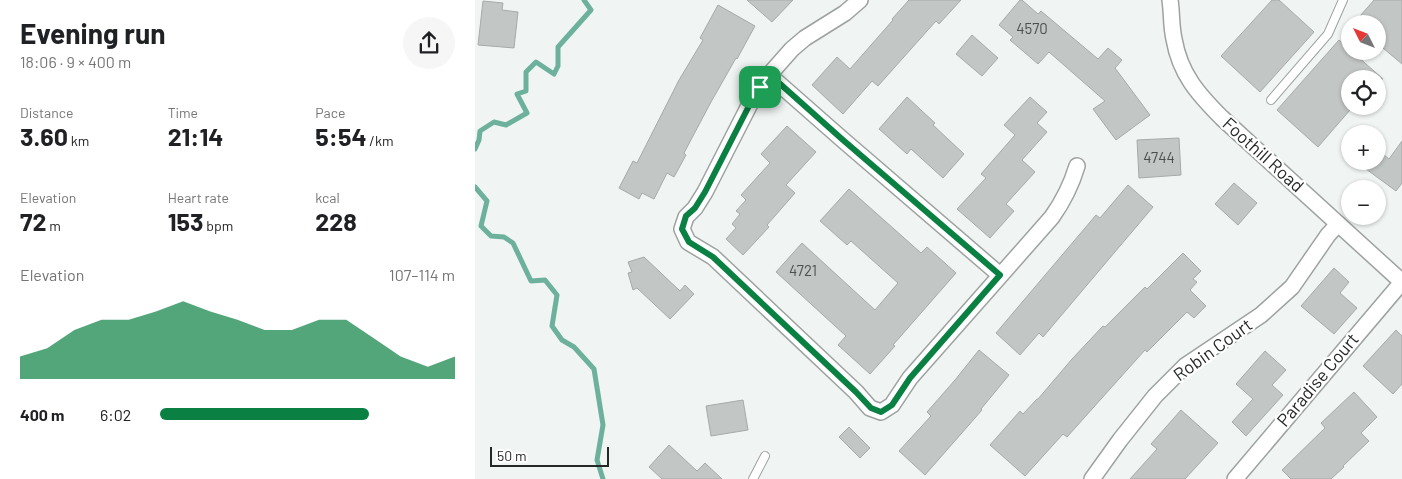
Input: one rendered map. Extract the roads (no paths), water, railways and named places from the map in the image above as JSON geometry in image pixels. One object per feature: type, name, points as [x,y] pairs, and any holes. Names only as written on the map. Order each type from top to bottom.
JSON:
[{"type":"street","points":[[860,0],[845,13],[805,38],[769,74],[752,100],[705,192],[695,208],[686,216],[682,229],[689,242],[713,257],[871,408],[881,412],[892,405],[910,378],[1051,217],[1063,200],[1077,166]]},
{"type":"street","name":"Foothill Road","points":[[1170,0],[1173,38],[1177,53],[1183,70],[1202,98],[1402,282]]},
{"type":"street","points":[[769,74],[1000,275]]},
{"type":"street","name":"Robin Court","points":[[1092,479],[1155,396],[1185,366],[1261,316],[1292,287],[1328,235],[1338,224]]},
{"type":"street","name":"Paradise Court","points":[[1235,479],[1402,282]]},
{"type":"lane","points":[[1271,100],[1328,34],[1343,0]]},
{"type":"lane","points":[[753,479],[765,456]]},
{"type":"waterway","points":[[475,149],[480,131],[494,122],[506,125],[527,113],[517,94],[526,91],[526,72],[536,62],[554,74],[558,66],[558,47],[591,10],[584,0]]},
{"type":"waterway","points":[[475,187],[487,201],[481,226],[491,236],[504,237],[513,243],[531,281],[545,280],[557,295],[552,326],[562,340],[574,347],[594,369],[603,425],[597,460],[603,479]]}]
